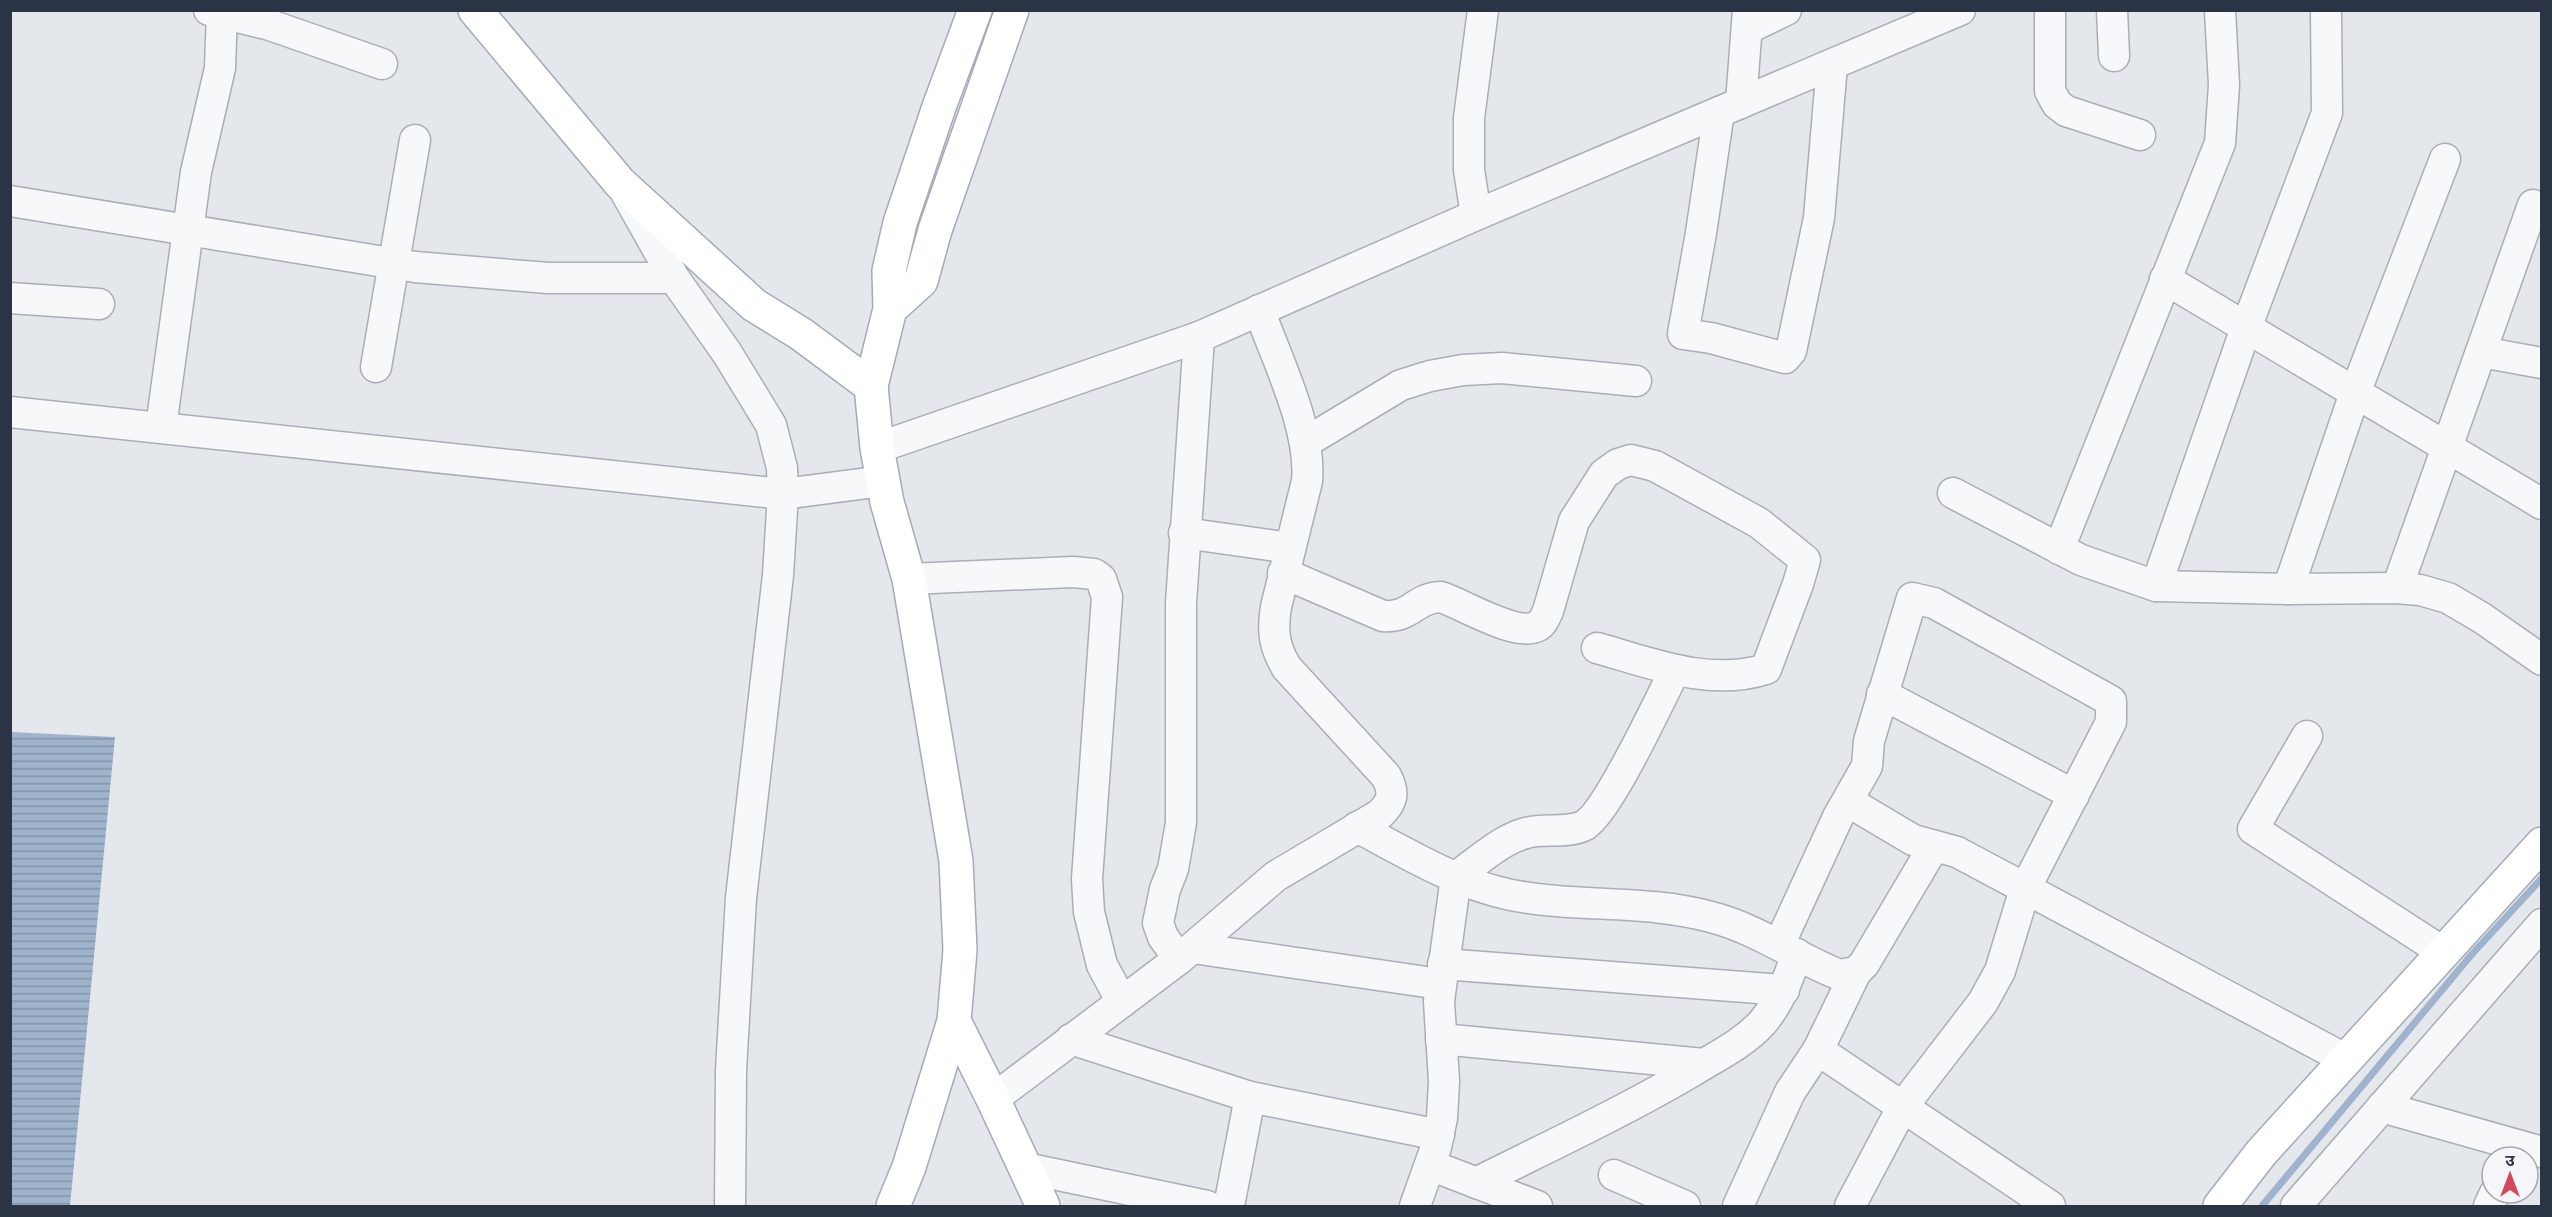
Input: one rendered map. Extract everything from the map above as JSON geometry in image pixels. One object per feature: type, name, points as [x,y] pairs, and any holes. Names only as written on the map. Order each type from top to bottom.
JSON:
[{"type":"main road","points":[[475,10],[620,183],[754,305],[801,334],[871,386]]},
{"type":"main road","points":[[893,1206],[909,1167],[954,1021],[960,950],[956,861],[909,579],[883,481],[877,448],[871,386],[890,309],[889,270],[900,223],[975,10]]},
{"type":"main road","points":[[890,309],[921,281],[935,230],[1012,10]]},
{"type":"main road","points":[[2220,1206],[2261,1153],[2541,844]]},
{"type":"main road","points":[[954,1021],[1043,1206]]},
{"type":"street","points":[[1476,215],[1469,170],[1469,118],[1483,10]]},
{"type":"street","points":[[1786,10],[1748,20],[1683,334],[1712,338],[1785,358],[1791,351],[1820,218],[1832,65]]},
{"type":"street","points":[[877,448],[1199,336],[1476,215],[1960,10]]},
{"type":"street","points":[[2050,10],[2050,91],[2057,104],[2066,111],[2140,135]]},
{"type":"street","points":[[2112,10],[2114,56]]},
{"type":"street","points":[[2059,549],[2220,143],[2224,86],[2220,10]]},
{"type":"street","points":[[2156,586],[2246,328],[2327,113],[2326,10]]},
{"type":"street","points":[[161,427],[196,172],[220,68],[216,12],[270,25],[382,64]]},
{"type":"street","points":[[376,367],[415,140]]},
{"type":"street","points":[[2288,589],[2355,393],[2445,159]]},
{"type":"street","points":[[620,183],[674,278],[727,353],[771,425],[782,468],[783,494],[778,575],[741,898],[731,1070],[730,1206]]},
{"type":"street","points":[[10,201],[393,264],[548,278],[674,278]]},
{"type":"street","points":[[2397,588],[2533,205]]},
{"type":"street","points":[[2165,279],[2446,447],[2537,492]]},
{"type":"street","points":[[10,298],[99,304]]},
{"type":"street","points":[[993,1099],[1186,954],[1276,876],[1379,815],[1388,807],[1392,797],[1392,788],[1386,776],[1287,668],[1278,653],[1273,627],[1309,464],[1306,442],[1259,310]]},
{"type":"street","points":[[1199,336],[1181,603],[1181,823],[1173,869],[1165,889],[1158,923],[1163,936],[1186,954],[1442,974],[1784,990]]},
{"type":"street","points":[[2481,352],[2541,363]]},
{"type":"street","points":[[1306,442],[1401,385],[1463,369],[1502,368],[1635,381]]},
{"type":"street","points":[[10,412],[783,494],[883,481]]},
{"type":"street","points":[[1184,533],[1287,561],[1383,616],[1396,617],[1408,612],[1419,602],[1441,597],[1513,628],[1527,630],[1543,623],[1574,521],[1590,493],[1604,474],[1618,464],[1631,460],[1655,466],[1759,523],[1805,560],[1766,669],[1752,673],[1723,675],[1675,670],[1597,648]]},
{"type":"street","points":[[1953,493],[2081,560],[2156,586],[2420,590],[2448,598],[2482,618],[2541,660]]},
{"type":"street","points":[[909,579],[1073,572],[1094,574],[1101,579],[1107,597],[1087,879],[1089,912],[1102,965],[1122,1002]]},
{"type":"street","points":[[1476,1183],[1608,1118],[1704,1064],[1761,1025],[1773,1010],[1784,990],[1788,950],[1838,817],[1849,802],[1867,766],[1869,741],[1912,598],[1934,603],[2111,701],[2111,722],[2025,889],[2000,971],[1983,1002],[1903,1106],[1850,1206]]},
{"type":"street","points":[[1414,1206],[1439,1135],[1444,1082],[1441,1039],[1442,974],[1456,877],[1506,842],[1526,833],[1583,826],[1593,818],[1608,797],[1675,670]]},
{"type":"street","points":[[1882,694],[2074,795]]},
{"type":"street","points":[[2307,736],[2253,829],[2443,952]]},
{"type":"street","points":[[1849,802],[1913,840],[1957,852],[2345,1059]]},
{"type":"street","points":[[1357,827],[1456,877],[1491,891],[1536,899],[1652,905],[1691,912],[1748,930],[1840,975],[1856,972]]},
{"type":"street","points":[[1738,1206],[1790,1092],[1818,1050],[1856,972],[1864,964],[1934,846]]},
{"type":"street","points":[[2296,1206],[2541,924]]},
{"type":"street","points":[[1071,1039],[1250,1097],[1439,1135]]},
{"type":"street","points":[[1441,1039],[1704,1064]]},
{"type":"street","points":[[1818,1050],[2050,1206]]},
{"type":"street","points":[[1229,1206],[1250,1097]]},
{"type":"street","points":[[2382,1107],[2506,1145]]},
{"type":"street","points":[[1430,1165],[1537,1206]]},
{"type":"street","points":[[1026,1168],[1207,1206]]},
{"type":"street","points":[[1614,1175],[1685,1206]]},
{"type":"water","points":[[10,732],[115,737],[70,1206],[11,1206]]},
{"type":"waterway","points":[[2262,1206],[2472,954],[2542,878]]}]
